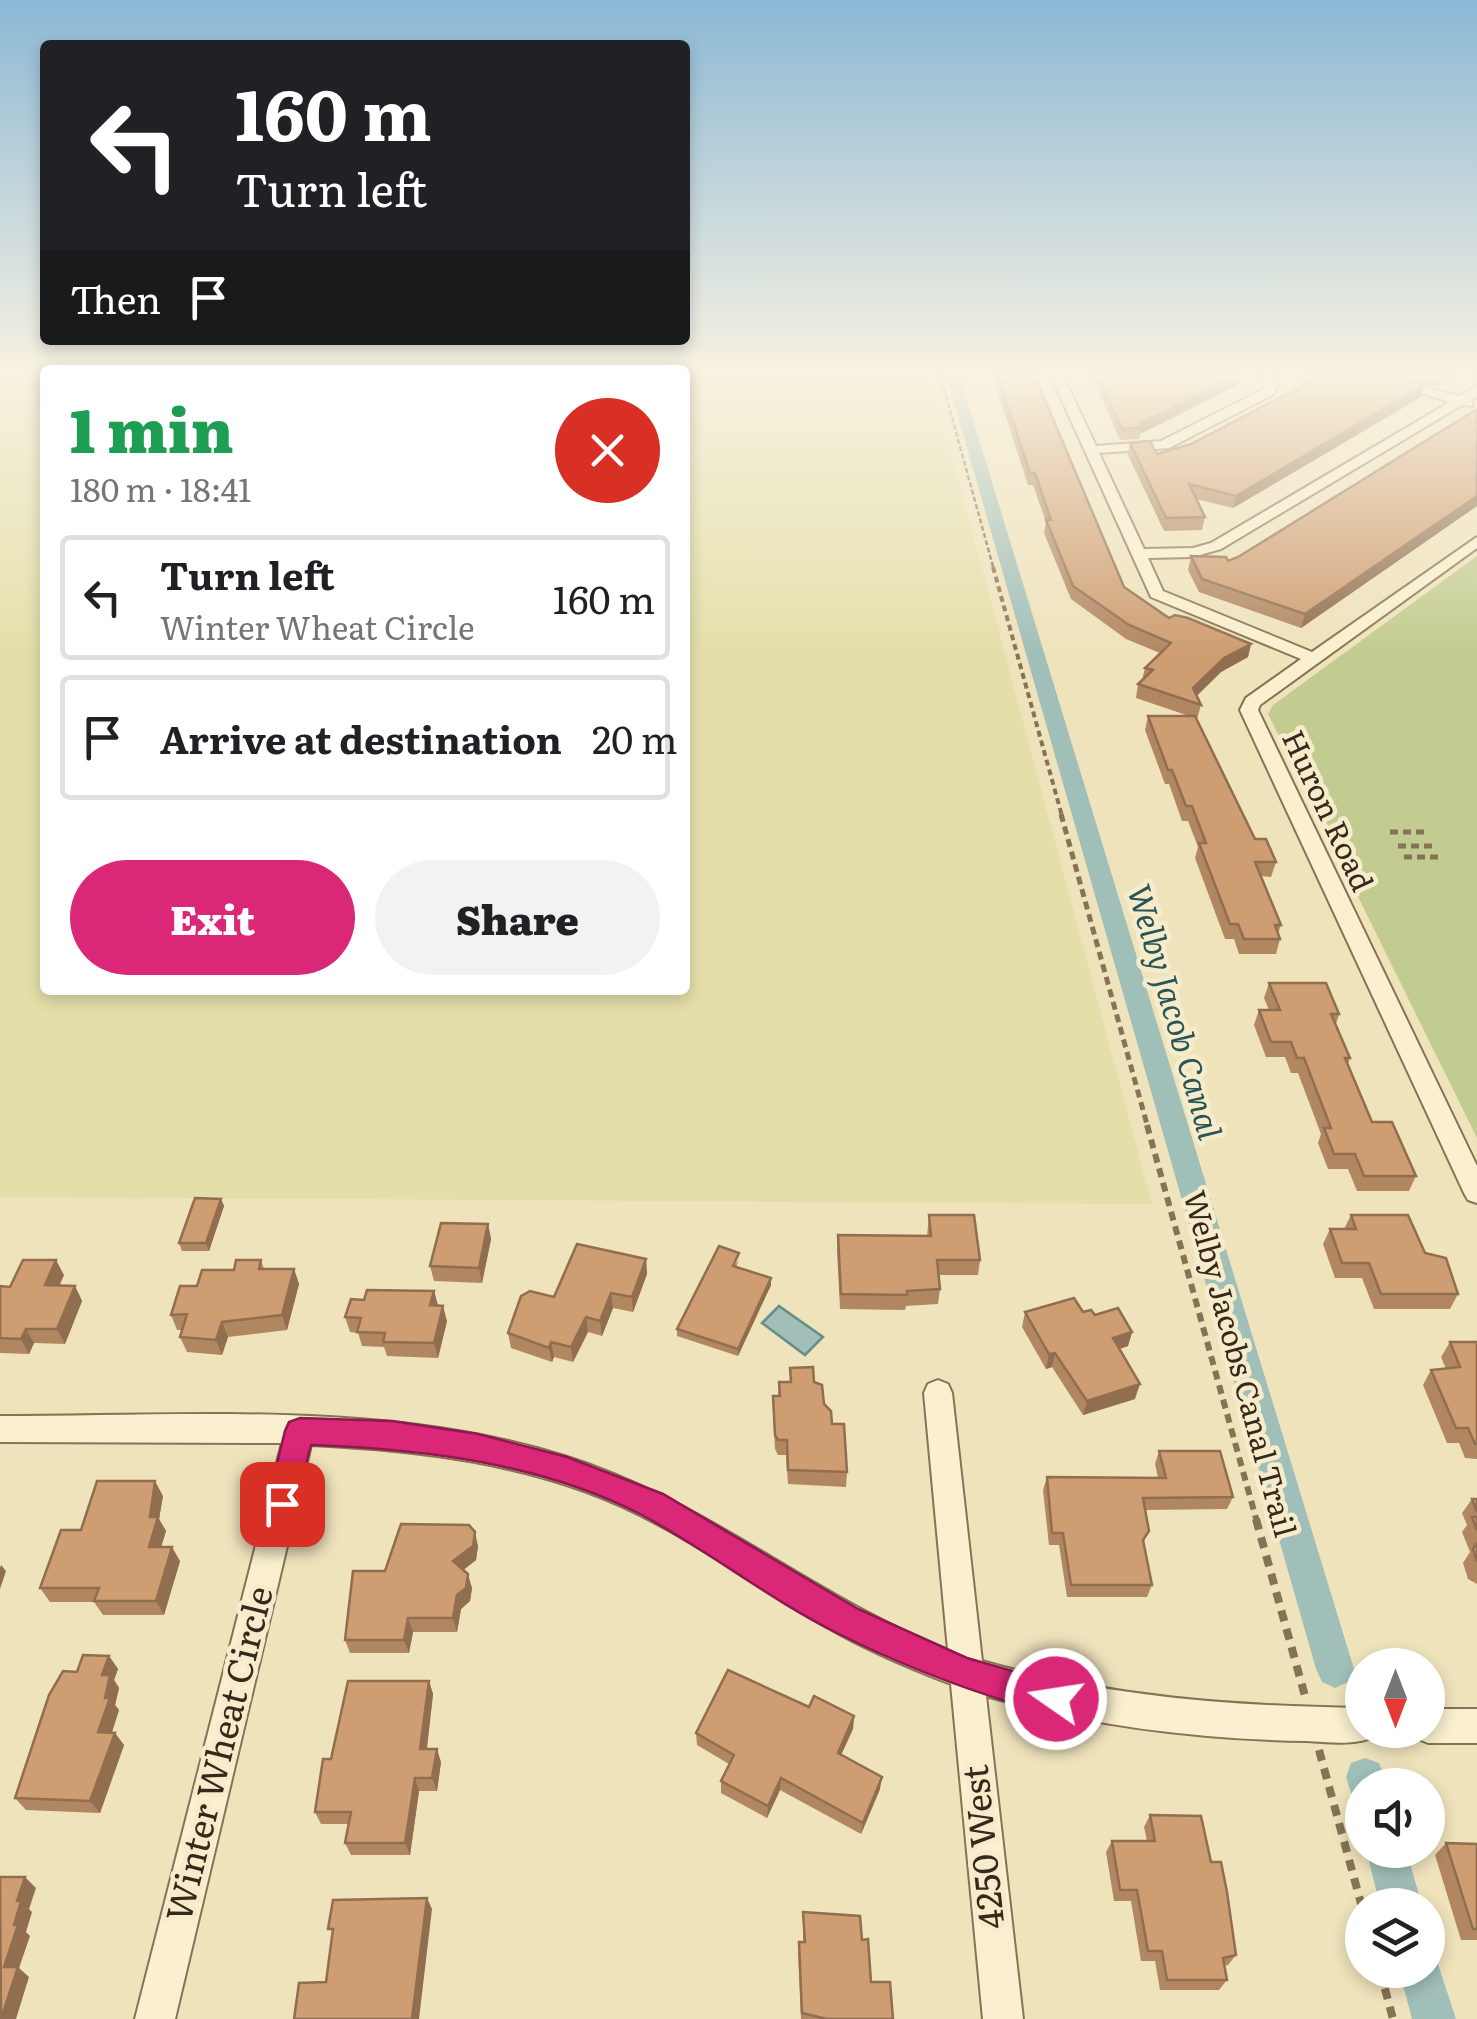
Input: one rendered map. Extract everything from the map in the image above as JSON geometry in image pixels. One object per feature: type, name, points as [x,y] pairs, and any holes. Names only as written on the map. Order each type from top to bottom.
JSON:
[{"type":"street","points":[[1099,468],[1157,594],[1310,657]]},
{"type":"street","points":[[1139,554],[1193,552],[1216,546],[1347,468]]},
{"type":"street","name":"Huron Road","points":[[1477,540],[1252,702],[1251,719],[1477,1193]]},
{"type":"street","name":"4250 West","points":[[938,1393],[1003,2019]]},
{"type":"street","points":[[0,1429],[300,1431],[426,1440],[478,1448],[567,1470],[652,1504],[846,1621],[965,1674],[1018,1692],[1173,1718],[1345,1725]]},
{"type":"street","name":"Winter Wheat Circle","points":[[156,2019],[300,1431]]},
{"type":"street","points":[[1445,1726],[1477,1726]]},
{"type":"path","name":"Welby Jacobs Canal Trail","points":[[966,468],[1298,1674]]},
{"type":"path","points":[[1390,832],[1425,832]]},
{"type":"path","points":[[1398,846],[1433,846]]},
{"type":"path","points":[[1404,857],[1440,857]]},
{"type":"path","points":[[1326,1772],[1357,1888]]},
{"type":"path","points":[[1385,1988],[1394,2019]]},
{"type":"shaded area","points":[[0,468],[40,468],[40,995],[690,995],[690,468],[955,468],[1152,1204],[0,1197]]},
{"type":"green space","points":[[1477,556],[1477,1138],[1268,714],[1273,705]]},
{"type":"water","points":[[779,1306],[823,1337],[805,1355],[762,1323]]},
{"type":"building","points":[[1028,468],[1074,468],[1124,587],[1169,618],[1188,618],[1251,644],[1224,658],[1193,688],[1201,705],[1138,684],[1153,670],[1145,668],[1171,643],[1129,625],[1073,586],[1046,520],[1051,520],[1035,473]]},
{"type":"building","points":[[1142,468],[1283,468],[1236,496],[1189,484],[1205,517],[1166,518]]},
{"type":"building","points":[[1381,468],[1477,468],[1477,496],[1305,614],[1202,579],[1191,556],[1226,557],[1228,561]]},
{"type":"building","points":[[1148,716],[1195,716],[1255,839],[1266,839],[1276,862],[1255,862],[1281,925],[1275,925],[1280,939],[1244,939],[1238,924],[1230,924],[1199,843],[1206,843],[1192,806],[1186,806],[1172,770],[1168,770]]},
{"type":"building","points":[[1269,983],[1326,983],[1339,1014],[1331,1014],[1350,1058],[1345,1058],[1372,1122],[1392,1122],[1416,1176],[1364,1176],[1355,1154],[1334,1154],[1324,1128],[1331,1128],[1304,1058],[1297,1058],[1291,1042],[1271,1042],[1259,1010],[1280,1010]]},
{"type":"building","points":[[195,1198],[221,1199],[206,1243],[179,1243]]},
{"type":"building","points":[[929,1215],[974,1215],[980,1260],[937,1260],[940,1289],[907,1291],[907,1295],[841,1294],[838,1235],[931,1236]]},
{"type":"building","points":[[1351,1215],[1408,1215],[1425,1253],[1446,1258],[1458,1294],[1381,1294],[1369,1263],[1342,1263],[1330,1229],[1356,1229]]},
{"type":"building","points":[[441,1223],[488,1224],[479,1268],[430,1266]]},
{"type":"building","points":[[577,1244],[646,1259],[632,1297],[611,1293],[600,1321],[586,1317],[571,1347],[551,1342],[549,1348],[508,1333],[521,1296],[530,1291],[554,1297]]},
{"type":"building","points":[[719,1246],[739,1253],[733,1266],[771,1278],[738,1349],[677,1329]]},
{"type":"building","points":[[23,1260],[56,1260],[45,1285],[75,1286],[57,1329],[26,1329],[21,1339],[0,1338],[0,1286],[10,1287]]},
{"type":"building","points":[[236,1260],[261,1260],[259,1269],[294,1269],[282,1315],[222,1322],[216,1340],[180,1337],[187,1314],[171,1315],[180,1286],[197,1286],[202,1270],[234,1270]]},
{"type":"building","points":[[367,1290],[434,1291],[430,1305],[443,1306],[434,1343],[383,1342],[385,1333],[357,1332],[361,1318],[345,1317],[351,1299],[364,1300]]},
{"type":"building","points":[[1074,1298],[1083,1312],[1091,1310],[1095,1315],[1118,1308],[1132,1332],[1113,1338],[1140,1384],[1087,1401],[1055,1353],[1049,1354],[1025,1312]]},
{"type":"building","points":[[1450,1342],[1477,1342],[1477,1444],[1468,1428],[1456,1428],[1431,1370],[1460,1367]]},
{"type":"building","points":[[813,1367],[814,1382],[822,1385],[832,1424],[844,1424],[847,1472],[788,1470],[787,1440],[778,1440],[775,1435],[773,1396],[780,1396],[779,1382],[791,1382],[790,1368]]},
{"type":"building","points":[[1159,1451],[1220,1451],[1233,1497],[1143,1498],[1149,1531],[1143,1540],[1152,1585],[1071,1585],[1063,1533],[1052,1533],[1047,1477],[1166,1478]]},
{"type":"building","points":[[97,1481],[155,1481],[150,1517],[158,1517],[149,1547],[172,1547],[156,1601],[94,1601],[99,1588],[40,1588],[61,1530],[81,1530]]},
{"type":"building","points":[[401,1524],[469,1525],[475,1532],[473,1546],[453,1561],[468,1574],[466,1588],[457,1595],[453,1618],[408,1618],[404,1640],[345,1640],[353,1571],[385,1571]]},
{"type":"building","points":[[83,1655],[109,1656],[102,1675],[110,1675],[105,1698],[110,1698],[98,1732],[115,1733],[90,1801],[15,1798],[49,1695],[63,1671],[77,1672]]},
{"type":"building","points":[[728,1670],[809,1707],[814,1696],[854,1716],[838,1753],[882,1777],[863,1823],[781,1778],[768,1806],[721,1781],[734,1755],[696,1733]]},
{"type":"building","points":[[348,1681],[429,1681],[420,1749],[437,1749],[432,1778],[415,1778],[405,1843],[345,1843],[351,1812],[315,1812],[323,1759],[331,1759]]},
{"type":"building","points":[[1150,1815],[1201,1816],[1211,1862],[1221,1862],[1227,1892],[1236,1955],[1223,1958],[1227,1980],[1167,1980],[1162,1951],[1148,1951],[1137,1890],[1120,1890],[1112,1841],[1155,1841]]},
{"type":"building","points":[[1446,1843],[1477,1844],[1477,1929],[1473,1929]]},
{"type":"building","points":[[0,1877],[25,1877],[17,1901],[21,1901],[14,1925],[18,1925],[4,1967],[18,1967],[1,2019]]},
{"type":"building","points":[[427,1898],[412,2019],[294,2019],[299,1983],[326,1982],[333,1900]]},
{"type":"building","points":[[803,1912],[860,1916],[862,1940],[868,1939],[871,1982],[890,1982],[893,2019],[827,2019],[802,2013],[799,1942],[805,1942]]},
{"type":"waterway","name":"Welby Jacob Canal","points":[[980,468],[1335,1669]]},
{"type":"waterway","name":"Welby Jacob Canal","points":[[1391,1868],[1396,1888]]},
{"type":"waterway","name":"Welby Jacob Canal","points":[[1425,1988],[1434,2019]]},
{"type":"route","points":[[282,1504],[300,1431],[392,1435],[478,1448],[567,1470],[652,1504],[846,1621],[965,1674],[1018,1692],[1056,1699]]}]
